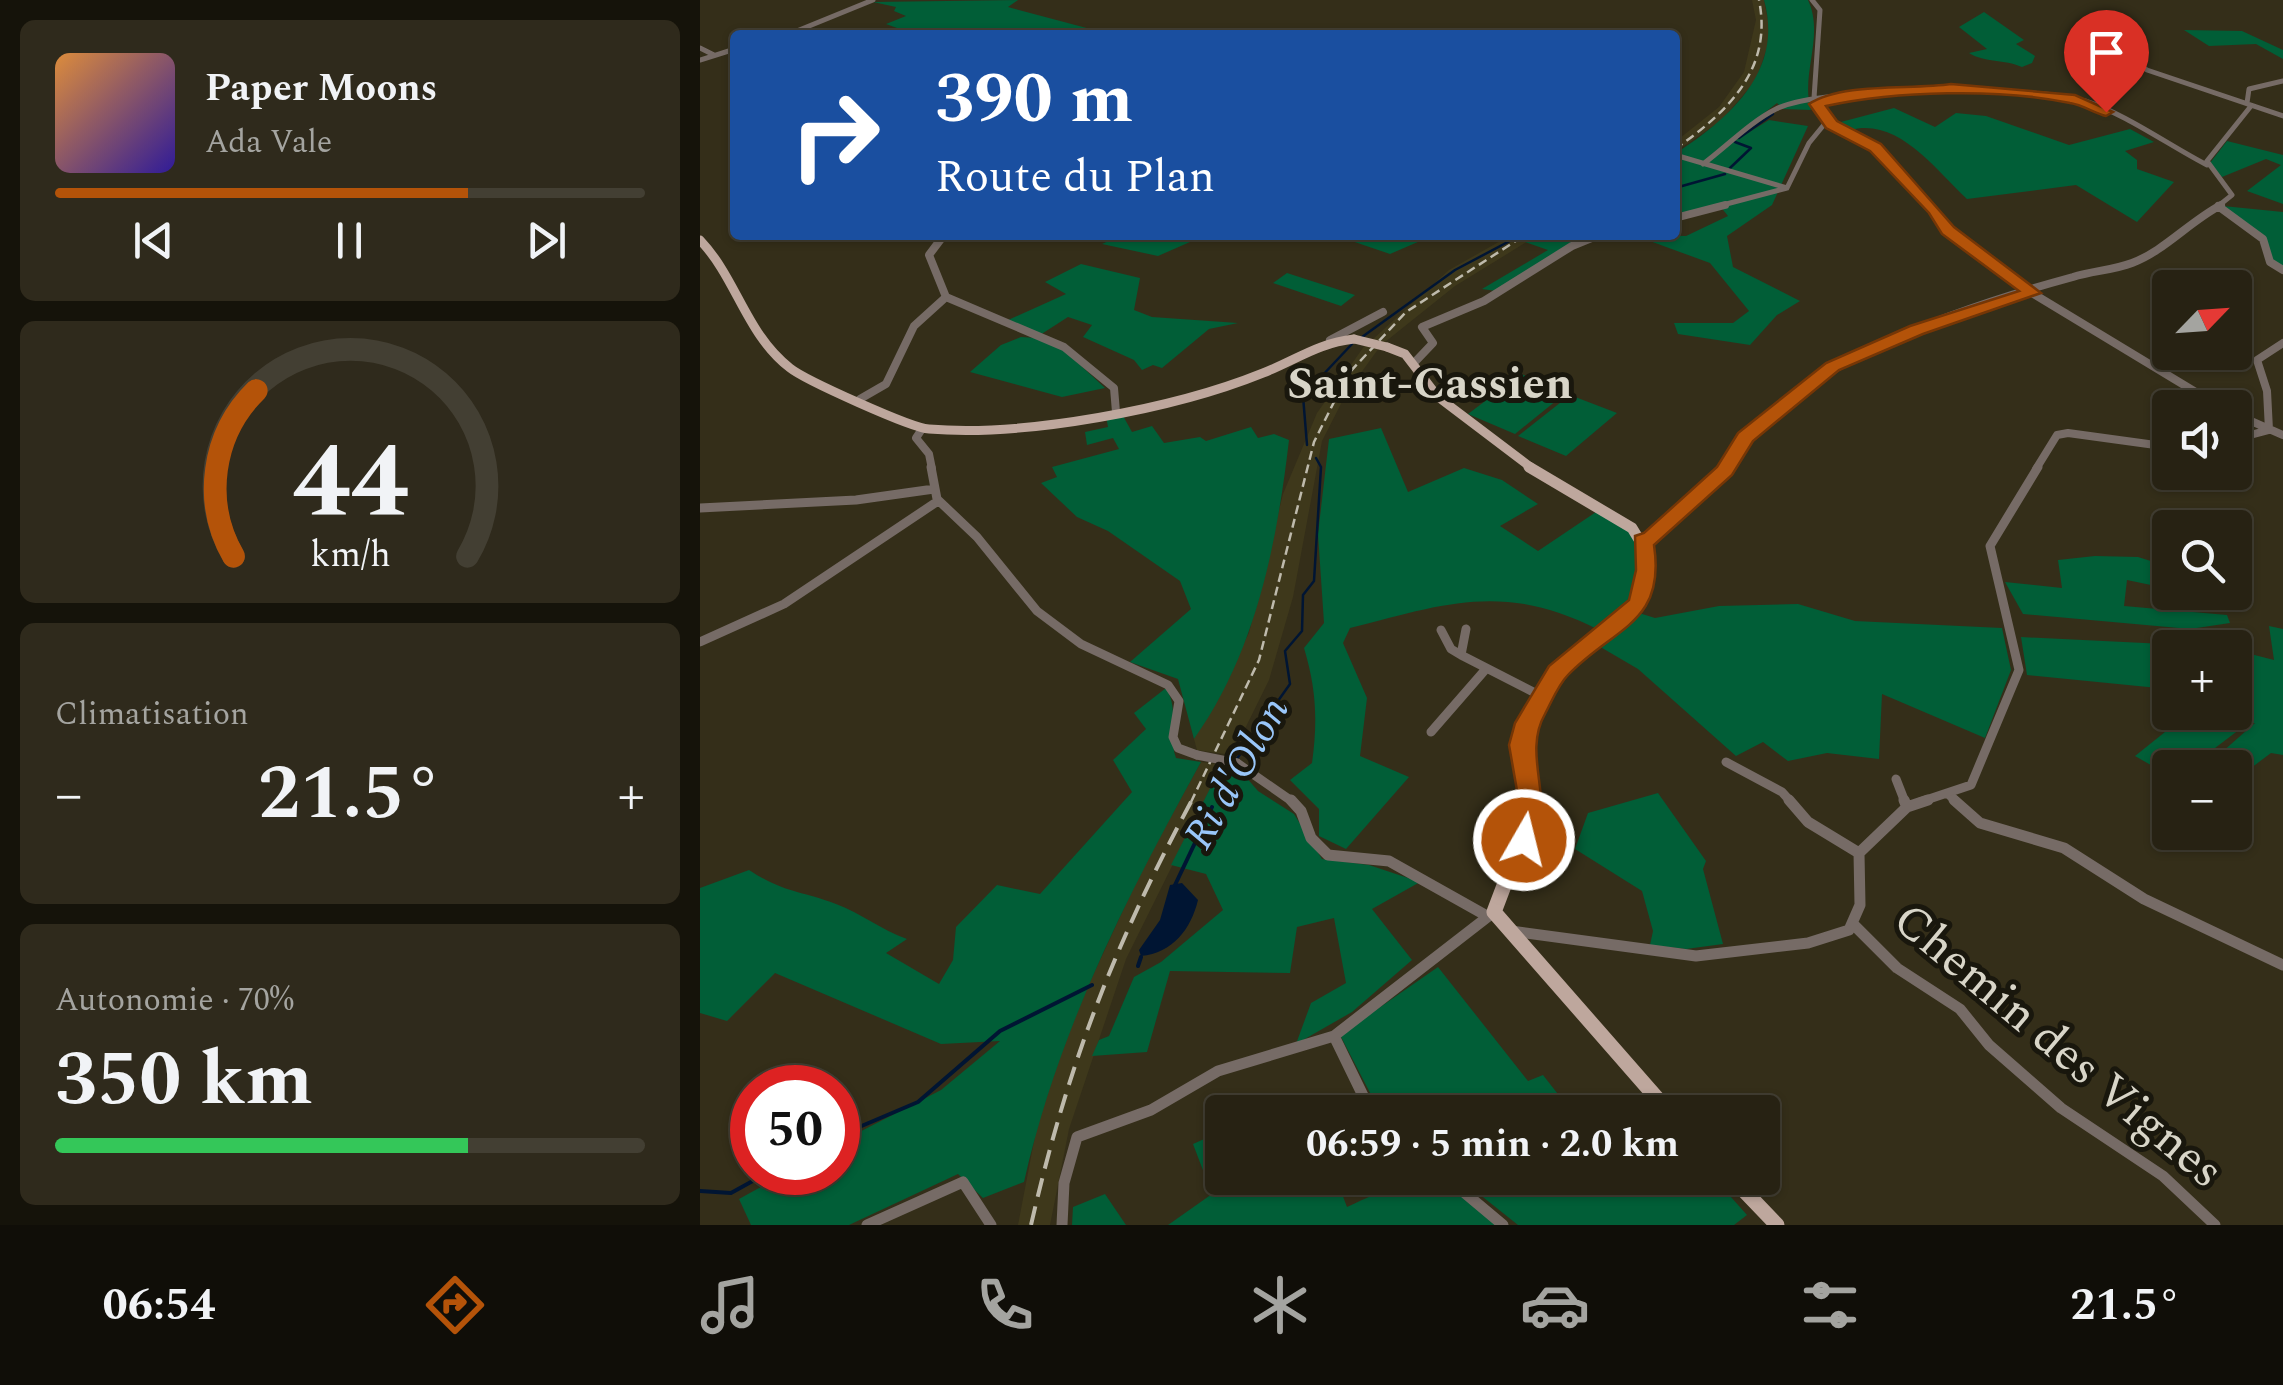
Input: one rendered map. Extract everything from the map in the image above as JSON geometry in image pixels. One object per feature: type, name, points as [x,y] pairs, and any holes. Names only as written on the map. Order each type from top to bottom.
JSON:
[{"type":"main road","points":[[700,240],[722,262],[743,299],[750,324],[771,350],[801,375],[922,429],[1011,429],[1116,412],[1228,386],[1330,340],[1354,340],[1404,354],[1430,390],[1480,431],[1556,485],[1632,528],[1643,540],[1647,570],[1639,603],[1572,656],[1541,696],[1522,745],[1532,802],[1528,820],[1491,914],[1511,931],[1654,1095]]},
{"type":"main road","points":[[1749,1195],[1778,1225]]},
{"type":"street","points":[[799,30],[873,0]]},
{"type":"street","points":[[1812,0],[1820,10],[1816,104],[1827,121],[1876,148],[1936,211],[1948,230],[2032,293],[2189,390]]},
{"type":"street","points":[[2108,44],[2147,70],[2283,116]]},
{"type":"street","points":[[700,48],[714,55]]},
{"type":"street","points":[[700,60],[730,50]]},
{"type":"street","points":[[2207,165],[2249,105],[2248,89],[2283,81]]},
{"type":"street","points":[[1643,540],[1651,539],[1725,470],[1745,437],[1833,366],[1917,330],[2142,258],[2232,195],[2207,165],[2093,104],[1951,88],[1907,95],[1873,92],[1778,108],[1703,164]]},
{"type":"street","points":[[1680,217],[1787,188],[1809,143],[1827,121]]},
{"type":"street","points":[[1680,157],[1787,188]]},
{"type":"street","points":[[2218,206],[2263,238],[2270,262],[2283,270]]},
{"type":"street","points":[[940,240],[929,255],[946,297],[1077,356],[1114,388],[1116,412]]},
{"type":"street","points":[[1413,364],[1432,343],[1422,328],[1484,300],[1587,240]]},
{"type":"street","points":[[860,399],[886,384],[914,326],[946,297]]},
{"type":"street","points":[[1330,340],[1383,312]]},
{"type":"street","points":[[2269,430],[2266,391],[2257,360],[2283,342]]},
{"type":"street","points":[[2252,422],[2283,436]]},
{"type":"street","points":[[922,429],[916,438],[928,453],[938,501],[977,537],[1037,611],[1081,644],[1168,685],[1180,701],[1173,737],[1178,748],[1237,763],[1268,788],[1291,800],[1301,811],[1311,838],[1328,855],[1389,860],[1491,914],[1334,1036],[1218,1071],[1151,1110],[1076,1137],[1064,1183],[1062,1225]]},
{"type":"street","points":[[2252,434],[2269,430]]},
{"type":"street","points":[[1511,931],[1696,956],[1808,944],[1854,925],[1860,905],[1859,854],[1907,807],[1971,785],[2016,682],[2019,670],[1992,569],[1990,546],[2043,454],[2057,434],[2068,432],[2152,444]]},
{"type":"street","points":[[700,508],[856,500],[934,489]]},
{"type":"street","points":[[700,642],[732,632],[787,605],[903,520],[938,501]]},
{"type":"street","points":[[1460,655],[1466,629]]},
{"type":"street","points":[[1441,630],[1460,655],[1541,696]]},
{"type":"street","points":[[1431,732],[1473,689],[1485,670]]},
{"type":"street","points":[[1726,762],[1782,792],[1808,822],[1859,854]]},
{"type":"street","points":[[1896,779],[1907,807]]},
{"type":"street","points":[[1948,794],[1980,823],[2064,848],[2144,899],[2283,964]]},
{"type":"street","name":"Chemin des Vignes","points":[[1854,925],[1896,968],[1960,1009],[1989,1045],[2060,1108],[2163,1176],[2215,1225]]},
{"type":"street","points":[[1334,1036],[1363,1095]]},
{"type":"street","points":[[867,1225],[963,1182],[991,1225]]},
{"type":"street","points":[[1467,1195],[1503,1225]]},
{"type":"shaded area","points":[[1752,0],[1764,0],[1771,36],[1756,80],[1721,121],[1680,149],[1680,138],[1719,107],[1744,72],[1756,20]]},
{"type":"shaded area","points":[[1502,240],[1530,240],[1455,286],[1385,342],[1372,340],[1449,270]]},
{"type":"shaded area","points":[[1365,345],[1379,348],[1347,392],[1322,441],[1293,597],[1269,680],[1232,755],[1197,750],[1194,739],[1249,633],[1283,494],[1317,413]]},
{"type":"shaded area","points":[[1201,762],[1222,765],[1126,959],[1069,1129],[1050,1225],[1018,1225],[1040,1110],[1070,1025],[1144,865]]},
{"type":"green space","points":[[1018,0],[1008,7],[1094,30],[893,30],[897,28],[886,24],[906,16],[894,11],[896,7],[873,2]]},
{"type":"green space","points":[[1764,0],[1808,0],[1814,27],[1808,83],[1811,110],[1783,109],[1777,103],[1707,158],[1769,120],[1808,126],[1772,205],[1727,236],[1733,267],[1800,301],[1777,315],[1750,345],[1678,334],[1674,323],[1733,323],[1749,311],[1710,263],[1647,240],[1680,240],[1680,236],[1728,216],[1720,206],[1680,213],[1680,150],[1715,125],[1748,90],[1766,49]]},
{"type":"green space","points":[[1984,12],[2024,40],[2016,44],[2035,56],[2032,63],[2022,67],[1969,53],[1987,49],[1959,27]]},
{"type":"green space","points":[[2184,30],[2242,31],[2283,50],[2283,59],[2256,44],[2209,46]]},
{"type":"green space","points":[[1894,108],[1935,127],[1956,113],[1986,116],[2069,145],[2130,129],[2154,142],[2125,151],[2137,160],[2137,169],[2174,182],[2137,222],[2076,185],[1967,199],[1900,138],[1867,128],[1850,130],[1837,123]]},
{"type":"green space","points":[[2227,141],[2283,155],[2283,204],[2247,191],[2281,165],[2266,159],[2222,177],[2210,163]]},
{"type":"green space","points":[[2223,206],[2283,212],[2283,268],[2273,262],[2267,241]]},
{"type":"green space","points":[[1111,240],[1195,240],[1158,256],[1102,244]]},
{"type":"green space","points":[[1349,240],[1422,240],[1390,254]]},
{"type":"green space","points":[[1583,240],[1496,291],[1482,289],[1548,250],[1525,242]]},
{"type":"green space","points":[[1081,264],[1140,278],[1134,310],[1152,317],[1238,323],[1209,329],[1162,368],[1153,365],[1142,370],[1134,360],[1083,337],[1092,325],[1068,317],[1040,335],[1006,321],[1066,294],[1045,282]]},
{"type":"green space","points":[[1287,273],[1355,295],[1341,306],[1273,283]]},
{"type":"green space","points":[[1021,337],[1037,338],[1062,348],[1105,388],[1062,397],[970,372],[1001,345]]},
{"type":"green space","points":[[1521,374],[1567,392],[1515,434],[1468,414]]},
{"type":"green space","points":[[1570,395],[1617,413],[1566,456],[1518,436]]},
{"type":"green space","points":[[1122,414],[1132,432],[1152,426],[1164,443],[1200,437],[1206,441],[1251,427],[1258,438],[1274,434],[1289,440],[1278,518],[1260,596],[1233,670],[1194,739],[1178,679],[1130,662],[1191,609],[1180,581],[1108,531],[1077,517],[1041,483],[1057,477],[1052,467],[1119,449],[1113,438],[1087,445],[1085,432],[1108,427],[1106,416]]},
{"type":"green space","points":[[1381,428],[1408,492],[1464,468],[1502,480],[1538,504],[1500,526],[1538,551],[1596,512],[1631,534],[1642,561],[1636,587],[1599,630],[1565,615],[1504,602],[1447,605],[1350,628],[1343,643],[1367,698],[1360,756],[1409,777],[1346,849],[1319,836],[1319,809],[1290,780],[1312,763],[1314,747],[1313,691],[1304,648],[1324,623],[1318,534],[1329,439]]},
{"type":"green space","points":[[2095,556],[2138,557],[2152,561],[2152,585],[2127,580],[2124,606],[2227,615],[2230,623],[2190,629],[2023,614],[2005,582],[2062,588],[2058,560]]},
{"type":"green space","points":[[1798,604],[1855,621],[2002,628],[2011,670],[1985,738],[1882,694],[1879,759],[1827,753],[1788,761],[1763,742],[1736,756],[1638,669],[1597,645],[1639,613],[1655,618],[1719,606]]},
{"type":"green space","points":[[2269,626],[2283,629],[2283,755],[2271,753],[2252,767],[2252,750],[2224,750],[2252,730],[2255,723],[2252,654],[2274,660]]},
{"type":"green space","points":[[2021,637],[2152,643],[2152,687],[2027,675]]},
{"type":"green space","points":[[1166,688],[1172,705],[1176,758],[1201,762],[1121,914],[1075,1018],[1038,1126],[1024,1182],[983,1198],[958,1174],[849,1225],[751,1225],[739,1199],[746,1195],[860,1195],[860,1132],[941,1090],[1000,1041],[941,1044],[775,973],[727,1021],[700,1013],[700,888],[749,870],[783,888],[836,904],[907,939],[886,953],[939,984],[953,960],[956,927],[997,885],[1040,894],[1132,792],[1113,760],[1146,729],[1134,713]]},
{"type":"green space","points":[[2168,730],[2239,730],[2212,750],[2152,750],[2152,766],[2135,756]]},
{"type":"green space","points":[[1222,765],[1239,769],[1258,791],[1294,814],[1322,859],[1369,865],[1420,882],[1372,909],[1412,960],[1352,1012],[1296,1044],[1311,1003],[1346,983],[1334,918],[1297,927],[1290,973],[1170,971],[1147,1052],[1092,1056],[1099,1040],[1109,1036],[1134,977],[1161,962],[1223,910],[1206,874],[1171,865]]},
{"type":"green space","points":[[1658,793],[1706,861],[1703,869],[1723,944],[1686,949],[1650,945],[1653,931],[1642,891],[1575,849],[1588,813]]},
{"type":"green space","points":[[1438,967],[1528,1081],[1543,1075],[1559,1095],[1371,1095],[1340,1035]]},
{"type":"green space","points":[[1205,1139],[1205,1176],[1193,1144]]},
{"type":"green space","points":[[1105,1194],[1126,1225],[1072,1225],[1073,1207]]},
{"type":"green space","points":[[1211,1195],[1342,1195],[1347,1207],[1375,1195],[1460,1195],[1501,1225],[1168,1225]]},
{"type":"green space","points":[[1480,1195],[1729,1195],[1747,1215],[1734,1225],[1518,1225]]},
{"type":"water","points":[[1182,883],[1198,900],[1191,921],[1171,945],[1141,956],[1139,950],[1160,920],[1170,885]]},
{"type":"waterway","name":"Ri d'Olon","points":[[1739,138],[1773,114]]},
{"type":"waterway","name":"Ri d'Olon","points":[[1730,168],[1751,148],[1735,142]]},
{"type":"waterway","name":"Ri d'Olon","points":[[1680,187],[1725,174]]},
{"type":"waterway","name":"Ri d'Olon","points":[[1362,337],[1455,270],[1512,240]]},
{"type":"waterway","name":"Ri d'Olon","points":[[1307,445],[1303,396],[1352,344]]},
{"type":"waterway","name":"Ri d'Olon","points":[[1236,760],[1290,684],[1285,651],[1302,631],[1303,595],[1314,581],[1321,467],[1316,458]]},
{"type":"waterway","name":"Ri d'Olon","points":[[1175,885],[1212,807]]},
{"type":"waterway","name":"Ri d'Olon","points":[[1138,966],[1141,957]]},
{"type":"waterway","name":"Ri d'Olon","points":[[860,1127],[918,1102],[1000,1031],[1092,985]]},
{"type":"waterway","name":"Ri d'Olon","points":[[700,1191],[730,1193]]},
{"type":"railway","points":[[1680,145],[1729,104],[1753,68],[1762,25],[1759,0]]},
{"type":"railway","points":[[1192,801],[1259,660],[1314,442],[1348,374],[1406,312],[1517,240]]},
{"type":"railway","points":[[1031,1225],[1061,1111],[1096,1006],[1139,905],[1192,801]]},
{"type":"district","name":"Saint-Cassien","points":[[1430,384]]},
{"type":"route","points":[[1524,840],[1532,802],[1522,745],[1527,723],[1557,671],[1581,648],[1626,618],[1639,603],[1647,570],[1643,540],[1651,539],[1725,470],[1745,437],[1833,366],[1917,330],[2032,293],[1948,230],[1936,211],[1876,148],[1827,121],[1816,104],[1873,92],[1907,95],[1951,88],[2075,99],[2106,112]]}]
